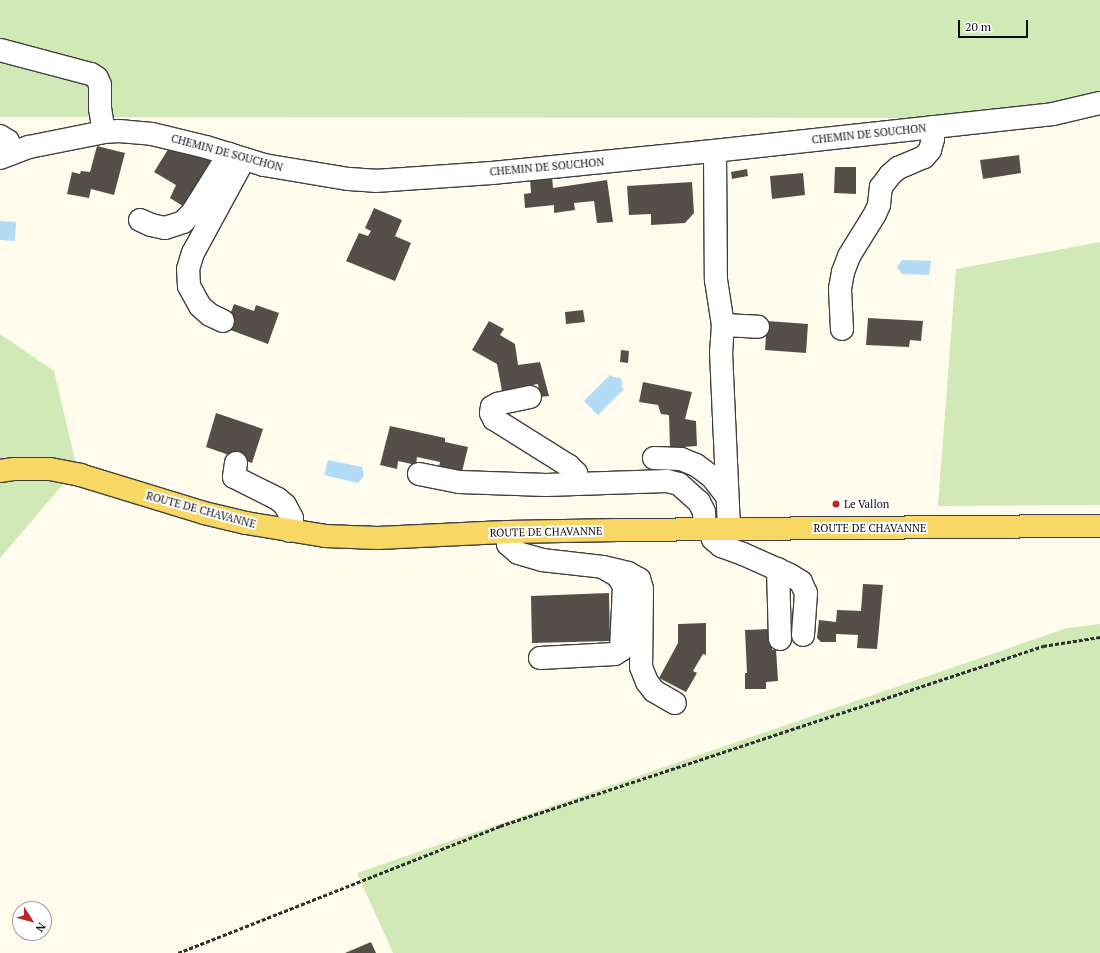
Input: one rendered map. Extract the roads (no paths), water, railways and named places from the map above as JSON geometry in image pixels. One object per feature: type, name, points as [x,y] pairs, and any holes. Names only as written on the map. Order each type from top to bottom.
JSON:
[{"type":"main road","name":"ROUTE DE CHAVANNE","points":[[0,471],[15,469],[50,469],[80,475],[204,513],[289,531],[325,536],[378,538],[507,532],[1100,526]]},
{"type":"street","points":[[0,50],[91,74],[97,78],[100,85],[100,108],[104,132]]},
{"type":"street","name":"CHEMIN DE SOUCHON","points":[[4,149],[29,147],[104,132],[152,134],[264,165],[326,176],[375,181],[492,173],[715,151],[1053,114],[1100,103]]},
{"type":"street","points":[[842,329],[840,289],[843,272],[849,256],[875,214],[879,205],[881,187],[890,175],[898,168],[924,157],[933,139],[932,127]]},
{"type":"street","points":[[715,151],[716,280],[723,325],[721,352],[726,495],[712,539],[721,546],[778,569],[801,582],[806,593],[802,635]]},
{"type":"street","points":[[140,220],[151,225],[165,228],[183,222],[237,157]]},
{"type":"street","points":[[223,321],[210,315],[200,306],[189,286],[188,269],[193,253],[237,157]]},
{"type":"street","points":[[723,325],[758,327]]},
{"type":"street","points":[[530,397],[498,404],[492,407],[491,413],[494,419],[569,466],[576,473],[578,484]]},
{"type":"street","points":[[654,458],[681,459],[696,465],[712,477],[726,495]]},
{"type":"street","points":[[236,463],[234,477],[278,499],[285,505],[292,518],[289,531]]},
{"type":"street","points":[[419,474],[459,482],[578,484],[667,480],[679,484],[699,502],[716,530]]},
{"type":"street","points":[[507,532],[508,544],[518,553],[542,560],[603,567],[628,573],[639,579],[642,589],[641,667],[647,682],[654,691],[675,703]]},
{"type":"street","points":[[540,658],[615,654],[621,650],[624,586],[618,576],[603,567]]},
{"type":"street","points":[[778,569],[780,640]]},
{"type":"water","points":[[0,221],[16,222],[15,241],[0,240]]},
{"type":"water","points":[[902,260],[931,261],[929,275],[902,274],[897,267]]},
{"type":"water","points":[[610,375],[621,378],[623,384],[621,386],[624,389],[598,415],[584,401]]},
{"type":"water","points":[[328,460],[362,467],[364,476],[358,483],[324,475]]},
{"type":"place","name":"Le Vallon","points":[[836,504]]}]
